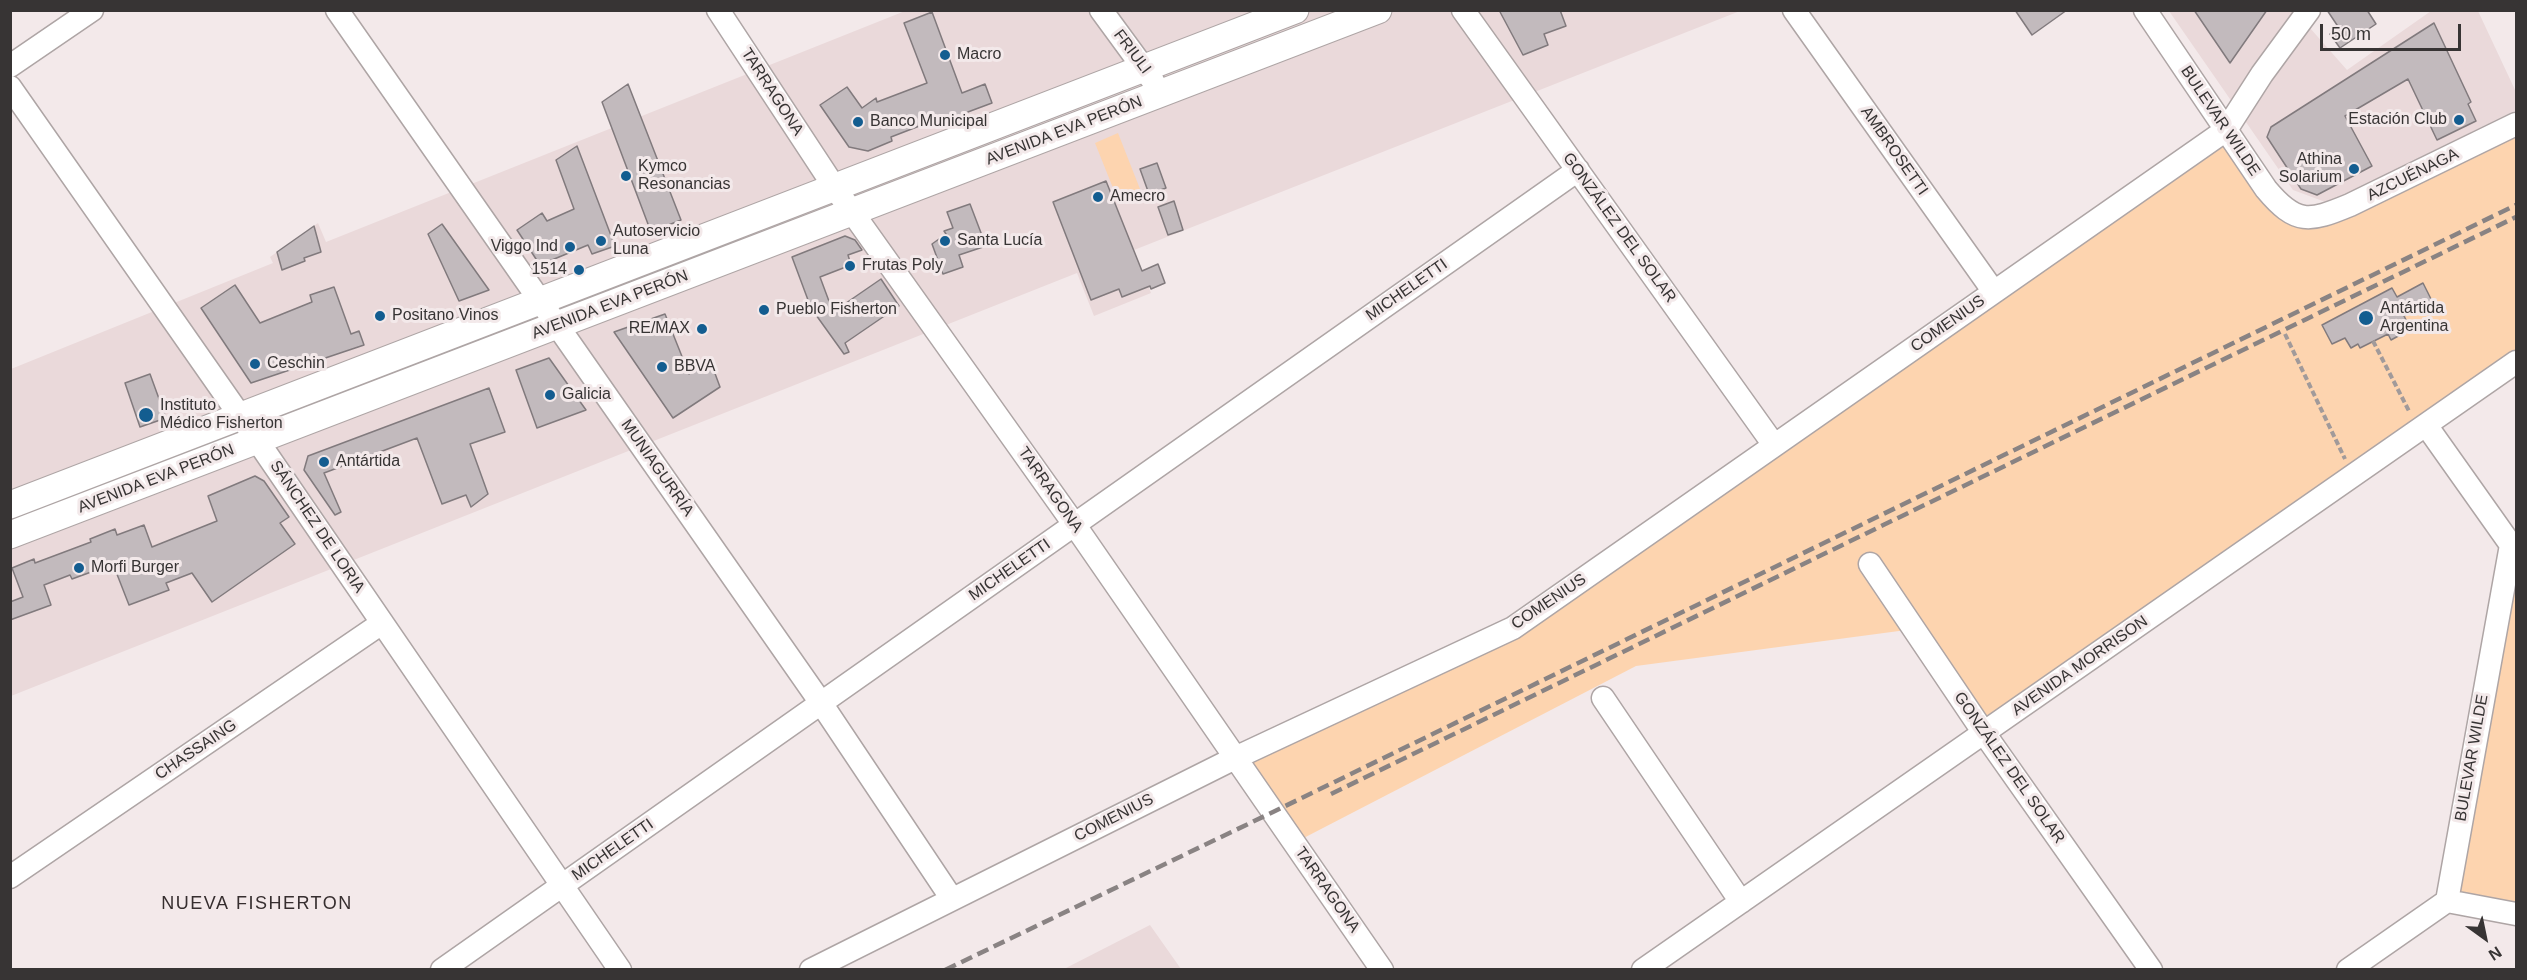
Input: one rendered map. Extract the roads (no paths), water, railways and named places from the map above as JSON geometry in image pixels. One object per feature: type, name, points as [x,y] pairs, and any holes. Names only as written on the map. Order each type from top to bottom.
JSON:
[{"type":"main road","name":"AVENIDA EVA PERÓN","points":[[10,506],[1295,10]]},
{"type":"main road","name":"AVENIDA EVA PERÓN","points":[[10,535],[1378,10]]},
{"type":"street","points":[[10,66],[92,10]]},
{"type":"street","name":"MUNIAGURRÍA","points":[[337,10],[821,703],[952,899]]},
{"type":"street","name":"TARRAGONA","points":[[718,10],[835,188],[1074,524],[1382,969]]},
{"type":"street","name":"FRIULI","points":[[1101,10],[1143,70],[1165,92]]},
{"type":"street","name":"GONZÁLEZ DEL SOLAR","points":[[1463,10],[1774,445]]},
{"type":"street","name":"AMBROSETTI","points":[[1794,10],[1994,292]]},
{"type":"street","name":"BULEVAR WILDE","points":[[2145,10],[2266,189],[2278,204],[2295,216],[2307,218]]},
{"type":"street","points":[[2226,130],[2262,74],[2309,10]]},
{"type":"street","name":"SÁNCHEZ DE LORIA","points":[[10,87],[257,440],[620,969]]},
{"type":"street","name":"AZCUÉNAGA","points":[[2307,218],[2328,214],[2350,205],[2517,124]]},
{"type":"street","name":"COMENIUS","points":[[811,969],[1235,758],[1513,628],[2226,130]]},
{"type":"street","name":"MICHELETTI","points":[[442,969],[1578,170]]},
{"type":"street","name":"AVENIDA MORRISON","points":[[1643,969],[2517,362]]},
{"type":"street","name":"BULEVAR WILDE","points":[[2422,428],[2514,546],[2447,901]]},
{"type":"street","name":"GONZÁLEZ DEL SOLAR","points":[[1870,564],[1984,733],[2151,969]]},
{"type":"street","name":"CHASSAING","points":[[10,877],[382,623]]},
{"type":"street","points":[[1603,698],[1741,902]]},
{"type":"street","points":[[2348,969],[2447,901],[2517,914]]},
{"type":"railway","points":[[945,970],[2516,205]]},
{"type":"railway","points":[[1331,794],[2516,217]]},
{"type":"place","name":"Macro","points":[[945,55]]},
{"type":"place","name":"Estación Club","points":[[2459,120]]},
{"type":"place","name":"Banco Municipal","points":[[858,122]]},
{"type":"place","name":"Athina Solarium","points":[[2354,169]]},
{"type":"place","name":"Kymco Resonancias","points":[[626,176]]},
{"type":"place","name":"Amecro","points":[[1098,197]]},
{"type":"place","name":"Autoservicio Luna","points":[[601,241]]},
{"type":"place","name":"Santa Lucía","points":[[945,241]]},
{"type":"place","name":"Viggo Ind","points":[[570,247]]},
{"type":"place","name":"Frutas Poly","points":[[850,266]]},
{"type":"place","name":"1514","points":[[579,270]]},
{"type":"place","name":"Pueblo Fisherton","points":[[764,310]]},
{"type":"place","name":"Positano Vinos","points":[[380,316]]},
{"type":"place","name":"Antártida Argentina","points":[[2366,318]]},
{"type":"place","name":"RE/MAX","points":[[702,329]]},
{"type":"place","name":"Ceschin","points":[[255,364]]},
{"type":"place","name":"BBVA","points":[[662,367]]},
{"type":"place","name":"Galicia","points":[[550,395]]},
{"type":"place","name":"Instituto Médico Fisherton","points":[[146,415]]},
{"type":"place","name":"Antártida","points":[[324,462]]},
{"type":"place","name":"Morfi Burger","points":[[79,568]]},
{"type":"district","name":"NUEVA FISHERTON","points":[[257,904]]}]
